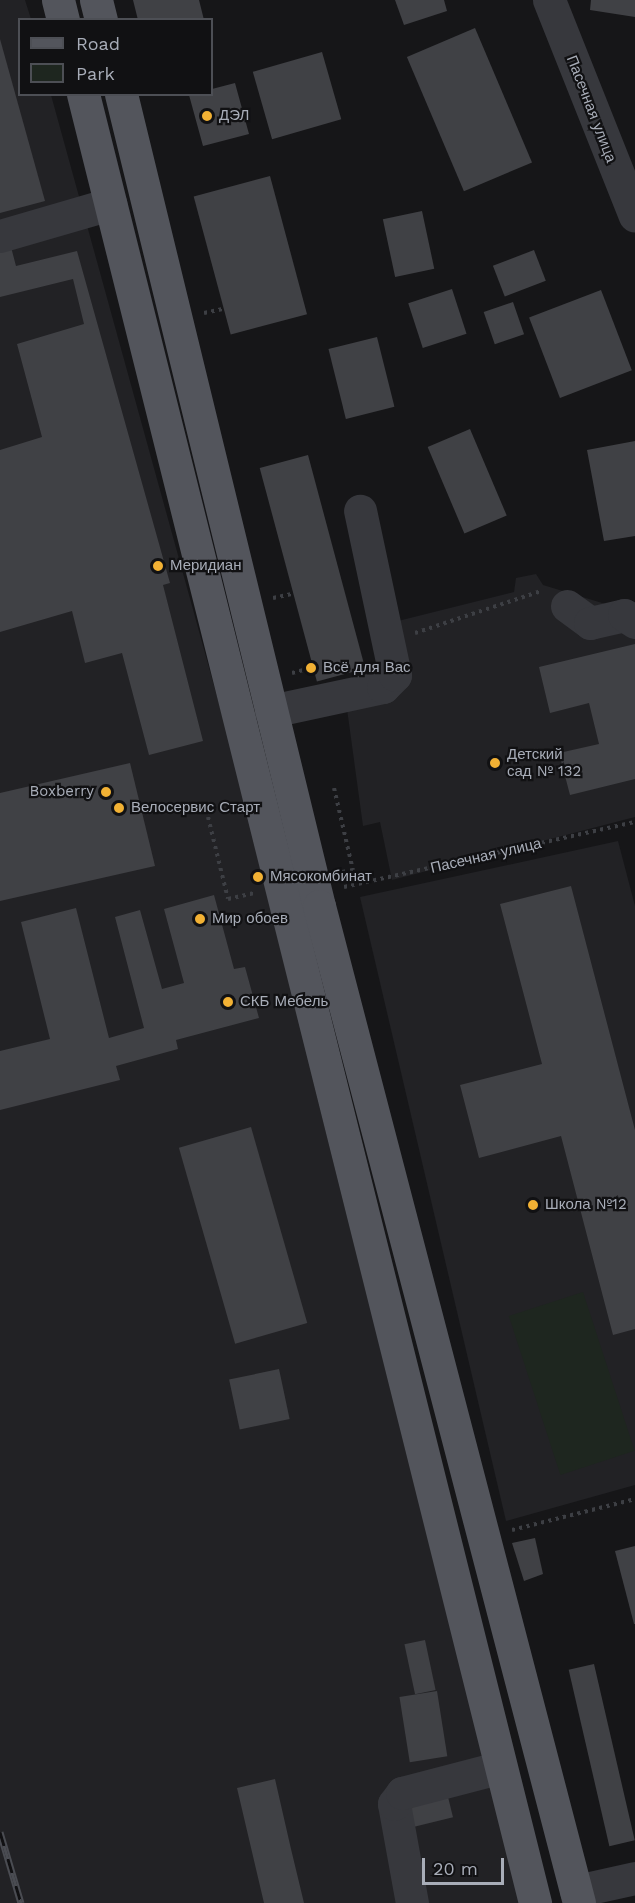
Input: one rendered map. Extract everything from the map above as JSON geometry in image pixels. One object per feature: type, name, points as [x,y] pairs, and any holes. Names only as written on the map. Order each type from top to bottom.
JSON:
[{"type":"main road","points":[[58,0],[62,18]]},
{"type":"main road","points":[[96,0],[100,18]]},
{"type":"main road","points":[[83,96],[498,1768],[535,1903]]},
{"type":"main road","points":[[121,96],[272,711],[577,1897]]},
{"type":"street","name":"Пасечная улица","points":[[549,0],[635,216]]},
{"type":"street","points":[[0,236],[110,204]]},
{"type":"street","points":[[272,711],[383,687],[395,675],[360,511]]},
{"type":"street","points":[[558,597],[590,623],[624,615],[635,622]]},
{"type":"street","points":[[412,1903],[394,1804],[402,1793],[498,1768]]},
{"type":"street","points":[[577,1897],[635,1878]]},
{"type":"path","points":[[197,315],[223,309]]},
{"type":"path","points":[[266,599],[292,594]]},
{"type":"path","points":[[388,642],[558,597]]},
{"type":"path","points":[[284,675],[312,668]]},
{"type":"path","points":[[333,874],[353,870],[334,788]]},
{"type":"path","points":[[208,818],[228,899],[258,891]]},
{"type":"path","name":"Пасечная улица","points":[[337,889],[635,822]]},
{"type":"path","points":[[499,1533],[635,1499]]},
{"type":"shaded area","points":[[0,0],[25,0],[31,18],[18,18],[18,96],[51,96],[550,1903],[0,1903]]},
{"type":"shaded area","name":"Детский сад № 132","points":[[536,574],[543,585],[635,613],[635,817],[392,880],[380,822],[363,826],[347,709],[400,689],[398,621],[514,592],[516,578]]},
{"type":"shaded area","name":"Школа №12","points":[[618,841],[635,906],[635,1485],[506,1521],[360,897]]},
{"type":"green space","points":[[583,1292],[635,1451],[560,1475],[509,1316]]},
{"type":"building","points":[[133,0],[199,0],[204,18],[138,18]]},
{"type":"building","points":[[395,0],[444,0],[447,11],[404,25]]},
{"type":"building","points":[[591,0],[635,0],[635,17],[590,10]]},
{"type":"building","points":[[475,28],[532,162],[464,191],[407,57]]},
{"type":"building","points":[[0,39],[45,201],[0,213]]},
{"type":"building","points":[[322,52],[341,119],[272,139],[253,72]]},
{"type":"building","points":[[235,83],[249,134],[203,146],[189,96],[213,96],[213,89]]},
{"type":"building","points":[[270,176],[307,314],[231,335],[194,196]]},
{"type":"building","points":[[422,211],[434,269],[395,277],[383,219]]},
{"type":"building","points":[[11,247],[16,266],[77,251],[170,583],[163,585],[203,741],[149,755],[122,653],[85,663],[72,611],[0,632],[0,450],[42,437],[17,344],[84,324],[73,279],[0,297],[0,249]]},
{"type":"building","points":[[534,250],[546,281],[505,297],[493,266]]},
{"type":"building","points":[[452,289],[467,334],[423,348],[408,303]]},
{"type":"building","points":[[601,290],[632,370],[560,398],[529,318]]},
{"type":"building","points":[[513,302],[524,334],[495,344],[484,312]]},
{"type":"building","points":[[377,337],[394,407],[346,419],[328,349]]},
{"type":"building","points":[[470,429],[507,516],[464,534],[428,447]]},
{"type":"building","points":[[635,441],[635,536],[604,541],[587,450]]},
{"type":"building","points":[[308,455],[365,668],[317,681],[260,468]]},
{"type":"building","points":[[635,644],[635,779],[570,795],[559,753],[599,744],[589,703],[550,713],[539,667]]},
{"type":"building","points":[[130,763],[155,866],[0,901],[0,793]]},
{"type":"building","points":[[571,886],[635,1130],[635,1329],[613,1335],[561,1136],[479,1158],[460,1085],[542,1064],[500,904]]},
{"type":"building","points":[[214,895],[234,969],[245,967],[259,1018],[176,1040],[178,1049],[116,1066],[120,1080],[0,1110],[0,1051],[50,1039],[21,922],[76,908],[109,1038],[144,1028],[115,917],[140,910],[162,989],[184,983],[164,909]]},
{"type":"building","points":[[251,1127],[307,1323],[235,1344],[179,1148]]},
{"type":"building","points":[[279,1369],[290,1419],[240,1429],[229,1380]]},
{"type":"building","points":[[535,1538],[543,1574],[524,1581],[512,1543]]},
{"type":"building","points":[[635,1546],[635,1624],[634,1624],[615,1551]]},
{"type":"building","points":[[425,1640],[436,1690],[415,1694],[404,1644]]},
{"type":"building","points":[[594,1664],[635,1840],[609,1846],[569,1670]]},
{"type":"building","points":[[437,1691],[447,1756],[410,1762],[399,1697]]},
{"type":"building","points":[[275,1779],[304,1903],[264,1903],[237,1788]]},
{"type":"building","points":[[446,1789],[453,1817],[413,1827],[406,1799]]},
{"type":"railway","points":[[0,1832],[21,1903]]},
{"type":"place","name":"ДЭЛ","points":[[207,116]]},
{"type":"place","name":"Меридиан","points":[[158,566]]},
{"type":"place","name":"Всё для Вас","points":[[311,668]]},
{"type":"place","name":"Детский сад № 132","points":[[495,763]]},
{"type":"place","name":"Boxberry","points":[[106,792]]},
{"type":"place","name":"Велосервис Старт","points":[[119,808]]},
{"type":"place","name":"Мясокомбинат","points":[[258,877]]},
{"type":"place","name":"Мир обоев","points":[[200,919]]},
{"type":"place","name":"СКБ Мебель","points":[[228,1002]]},
{"type":"place","name":"Школа №12","points":[[533,1205]]}]
